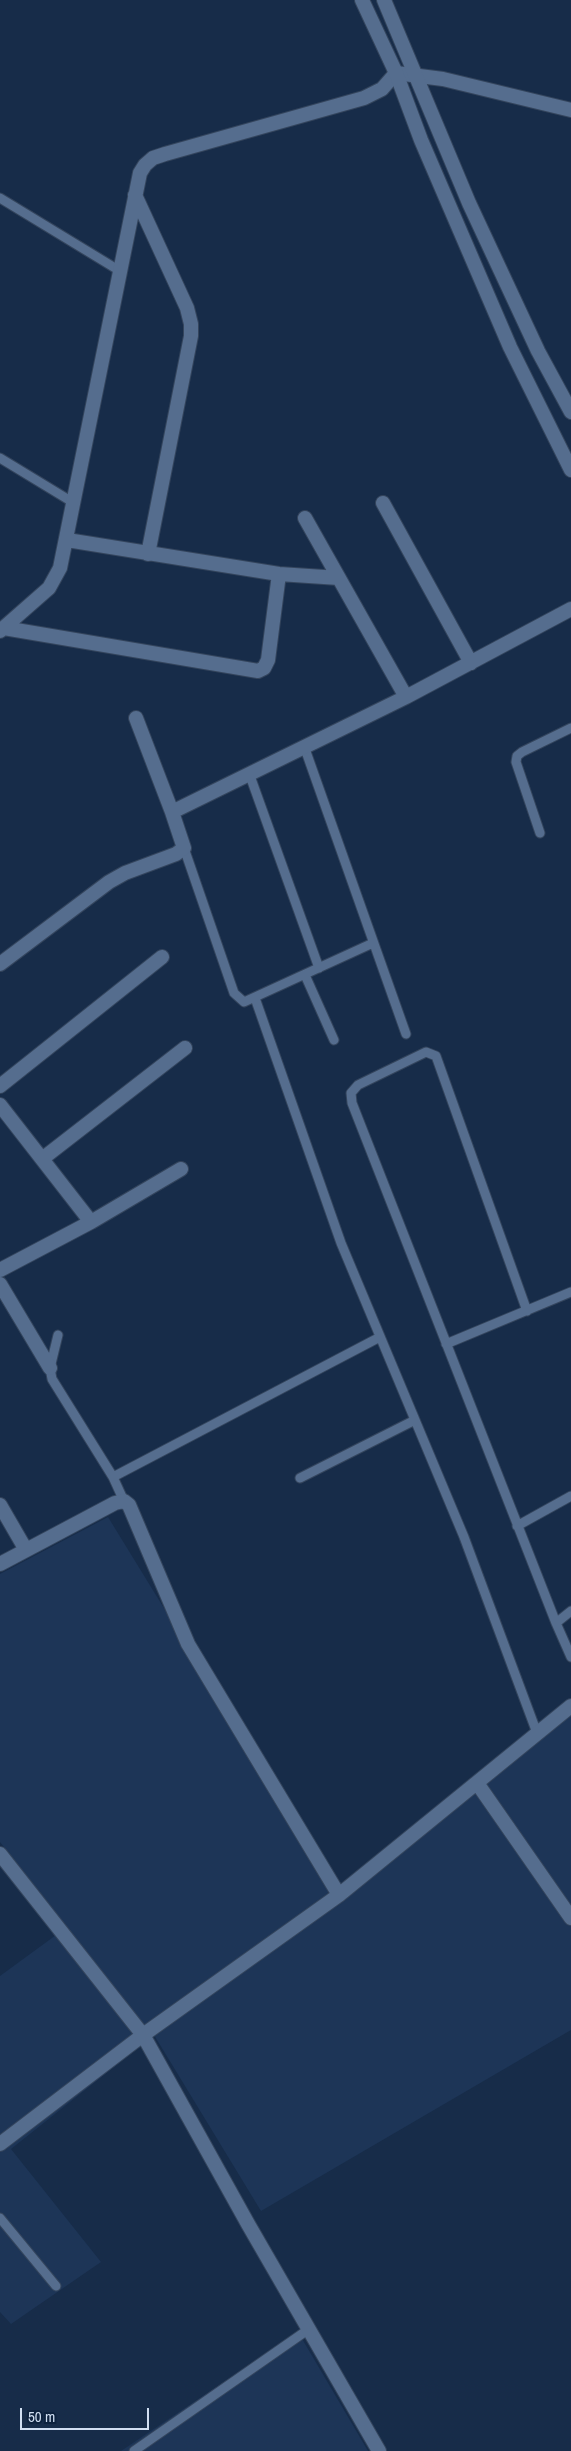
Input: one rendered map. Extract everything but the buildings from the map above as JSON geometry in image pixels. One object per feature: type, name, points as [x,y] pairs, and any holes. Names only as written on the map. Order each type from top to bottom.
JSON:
[{"type":"street","points":[[362,0],[396,73],[421,140],[510,347],[571,470]]},
{"type":"street","points":[[384,0],[473,212],[538,351],[571,412]]},
{"type":"street","points":[[396,73],[450,81],[571,110]]},
{"type":"street","points":[[2,629],[49,588],[60,568],[140,173],[153,158],[364,98],[382,89],[396,73]]},
{"type":"street","points":[[135,195],[187,308],[191,324],[191,336],[148,554]]},
{"type":"street","points":[[383,503],[471,663]]},
{"type":"street","points":[[305,518],[406,697]]},
{"type":"street","points":[[66,540],[280,574],[339,578]]},
{"type":"street","points":[[2,629],[258,671],[264,668],[268,660],[280,574]]},
{"type":"street","points":[[172,812],[406,697],[571,609]]},
{"type":"street","points":[[0,964],[109,882],[124,873],[176,854],[184,848],[136,718]]},
{"type":"street","points":[[0,1086],[162,957]]},
{"type":"street","points":[[42,1159],[185,1048]]},
{"type":"street","points":[[0,1105],[92,1222]]},
{"type":"street","points":[[0,1270],[92,1222],[181,1169]]},
{"type":"street","points":[[0,1284],[50,1368]]},
{"type":"street","points":[[0,1564],[124,1501],[129,1505],[188,1644],[339,1895]]},
{"type":"street","points":[[0,1505],[26,1550]]},
{"type":"street","points":[[0,2144],[143,2034],[339,1895],[571,1706]]},
{"type":"street","points":[[477,1783],[571,1918]]},
{"type":"street","points":[[0,1854],[143,2034],[379,2451]]},
{"type":"lane","points":[[0,198],[120,271]]},
{"type":"lane","points":[[0,458],[74,503]]},
{"type":"lane","points":[[540,833],[516,762],[522,752],[571,728]]},
{"type":"lane","points":[[304,746],[406,1034]]},
{"type":"lane","points":[[249,773],[319,968]]},
{"type":"lane","points":[[184,848],[234,993],[244,1002],[373,943]]},
{"type":"lane","points":[[305,975],[334,1040]]},
{"type":"lane","points":[[255,998],[341,1243],[464,1537],[537,1733]]},
{"type":"lane","points":[[527,1311],[436,1056],[426,1052],[358,1085],[353,1089],[351,1098],[446,1344],[571,1657]]},
{"type":"lane","points":[[446,1344],[570,1295]]},
{"type":"lane","points":[[58,1335],[50,1368],[52,1380],[113,1477],[124,1501]]},
{"type":"lane","points":[[113,1477],[380,1337]]},
{"type":"lane","points":[[300,1478],[415,1420]]},
{"type":"lane","points":[[518,1526],[571,1496]]},
{"type":"lane","points":[[556,1623],[571,1611]]},
{"type":"lane","points":[[0,2218],[56,2286]]},
{"type":"lane","points":[[134,2451],[309,2329]]},
{"type":"shaded area","points":[[108,1517],[337,1890],[571,1710],[571,2030],[261,2211],[154,2035],[11,2149],[101,2262],[11,2324],[0,2312],[0,1976],[67,1927],[0,1842],[0,1574]]},
{"type":"shaded area","points":[[298,2332],[368,2451],[121,2451]]}]
